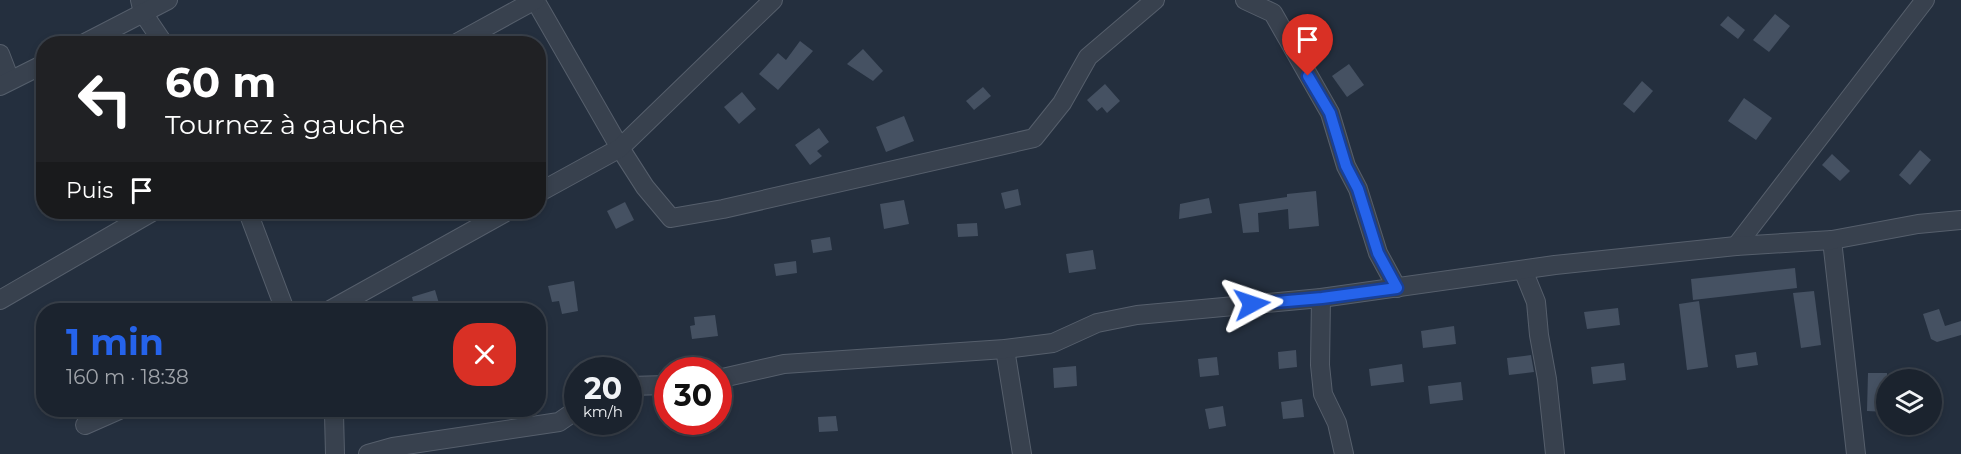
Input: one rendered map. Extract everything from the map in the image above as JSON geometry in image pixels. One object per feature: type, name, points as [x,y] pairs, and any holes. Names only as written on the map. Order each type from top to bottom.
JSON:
[{"type":"street","points":[[96,36],[141,7],[168,0]]},
{"type":"street","points":[[470,36],[535,0],[620,148],[645,187],[671,218],[723,209],[1034,138],[1062,103],[1089,57],[1155,0]]},
{"type":"street","points":[[546,189],[620,148],[773,0]]},
{"type":"street","points":[[1245,0],[1273,13],[1330,113],[1346,166],[1358,189],[1378,253],[1397,288]]},
{"type":"street","points":[[1736,246],[1925,0]]},
{"type":"street","points":[[141,7],[159,36]]},
{"type":"street","points":[[0,54],[5,83],[36,68]]},
{"type":"street","points":[[0,300],[140,219]]},
{"type":"street","points":[[251,219],[282,303]]},
{"type":"street","points":[[343,303],[493,219]]},
{"type":"street","points":[[732,375],[784,364],[1005,349],[1053,343],[1097,323],[1137,315],[1322,298],[1523,270],[1736,246],[1832,240],[1961,220]]},
{"type":"street","points":[[1832,240],[1856,454]]},
{"type":"street","points":[[1523,270],[1536,302],[1555,454]]},
{"type":"street","points":[[1322,298],[1320,365],[1323,394],[1337,423],[1344,454]]},
{"type":"street","points":[[1005,349],[1022,454]]},
{"type":"street","points":[[86,425],[104,417]]},
{"type":"street","points":[[334,417],[336,454]]},
{"type":"street","points":[[368,454],[393,447],[559,422],[564,419]]},
{"type":"building","points":[[1775,14],[1790,26],[1769,52],[1753,40]]},
{"type":"building","points":[[1728,16],[1745,30],[1738,39],[1720,25]]},
{"type":"building","points":[[800,41],[813,51],[778,90],[759,74],[778,53],[786,60]]},
{"type":"building","points":[[863,49],[883,71],[873,81],[847,64]]},
{"type":"building","points":[[1349,64],[1364,85],[1347,97],[1332,76]]},
{"type":"building","points":[[1642,81],[1653,91],[1634,113],[1623,104]]},
{"type":"building","points":[[1105,84],[1120,101],[1107,113],[1102,107],[1097,111],[1087,100]]},
{"type":"building","points":[[983,87],[991,96],[974,110],[966,101]]},
{"type":"building","points":[[742,92],[756,109],[739,124],[724,107]]},
{"type":"building","points":[[1744,98],[1772,118],[1756,140],[1728,121]]},
{"type":"building","points":[[904,116],[914,141],[886,152],[876,127]]},
{"type":"building","points":[[819,128],[829,142],[817,151],[822,156],[810,165],[795,145]]},
{"type":"building","points":[[1920,150],[1931,160],[1910,185],[1899,175]]},
{"type":"building","points":[[1832,154],[1850,171],[1840,181],[1822,165]]},
{"type":"building","points":[[1018,189],[1021,205],[1005,209],[1001,193]]},
{"type":"building","points":[[1316,191],[1319,226],[1289,229],[1288,209],[1258,213],[1259,232],[1243,233],[1239,204],[1287,197],[1287,194]]},
{"type":"building","points":[[1209,198],[1212,213],[1179,219],[1180,204]]},
{"type":"building","points":[[904,200],[909,224],[884,229],[880,204]]},
{"type":"building","points":[[625,202],[634,220],[616,229],[607,211]]},
{"type":"building","points":[[977,223],[978,236],[958,237],[957,224]]},
{"type":"building","points":[[830,237],[832,250],[813,253],[811,240]]},
{"type":"building","points":[[1093,250],[1096,269],[1069,273],[1066,254]]},
{"type":"building","points":[[796,261],[797,273],[776,276],[774,264]]},
{"type":"building","points":[[1795,268],[1797,288],[1693,300],[1691,279]]},
{"type":"building","points":[[574,281],[578,311],[562,314],[559,301],[552,302],[548,286]]},
{"type":"building","points":[[435,290],[439,303],[413,303],[412,297]]},
{"type":"building","points":[[1814,291],[1821,345],[1801,348],[1793,293]]},
{"type":"building","points":[[1699,301],[1708,367],[1687,370],[1679,304]]},
{"type":"building","points":[[1618,308],[1620,325],[1587,329],[1584,312]]},
{"type":"building","points":[[1939,309],[1945,326],[1961,321],[1961,335],[1937,342],[1931,339],[1923,314]]},
{"type":"building","points":[[715,315],[718,336],[692,339],[690,326],[695,325],[694,317]]},
{"type":"building","points":[[1454,326],[1456,344],[1423,348],[1421,331]]},
{"type":"building","points":[[1296,350],[1297,367],[1279,369],[1278,352]]},
{"type":"building","points":[[1756,352],[1758,365],[1737,368],[1735,355]]},
{"type":"building","points":[[1531,355],[1534,372],[1509,375],[1507,358]]},
{"type":"building","points":[[1217,357],[1219,375],[1200,377],[1198,359]]},
{"type":"building","points":[[1624,363],[1626,380],[1593,384],[1591,367]]},
{"type":"building","points":[[1402,364],[1404,382],[1371,386],[1369,369]]},
{"type":"building","points":[[1076,366],[1077,386],[1054,388],[1053,368]]},
{"type":"building","points":[[1868,373],[1876,373],[1876,411],[1867,411]]},
{"type":"building","points":[[1461,382],[1463,400],[1430,404],[1428,386]]},
{"type":"building","points":[[1302,399],[1304,417],[1283,419],[1281,402]]},
{"type":"building","points":[[1223,406],[1226,426],[1209,429],[1205,409]]},
{"type":"building","points":[[836,416],[838,431],[819,432],[818,417]]},
{"type":"route","points":[[1252,304],[1397,288],[1378,253],[1358,189],[1346,166],[1330,113],[1308,76]]}]
